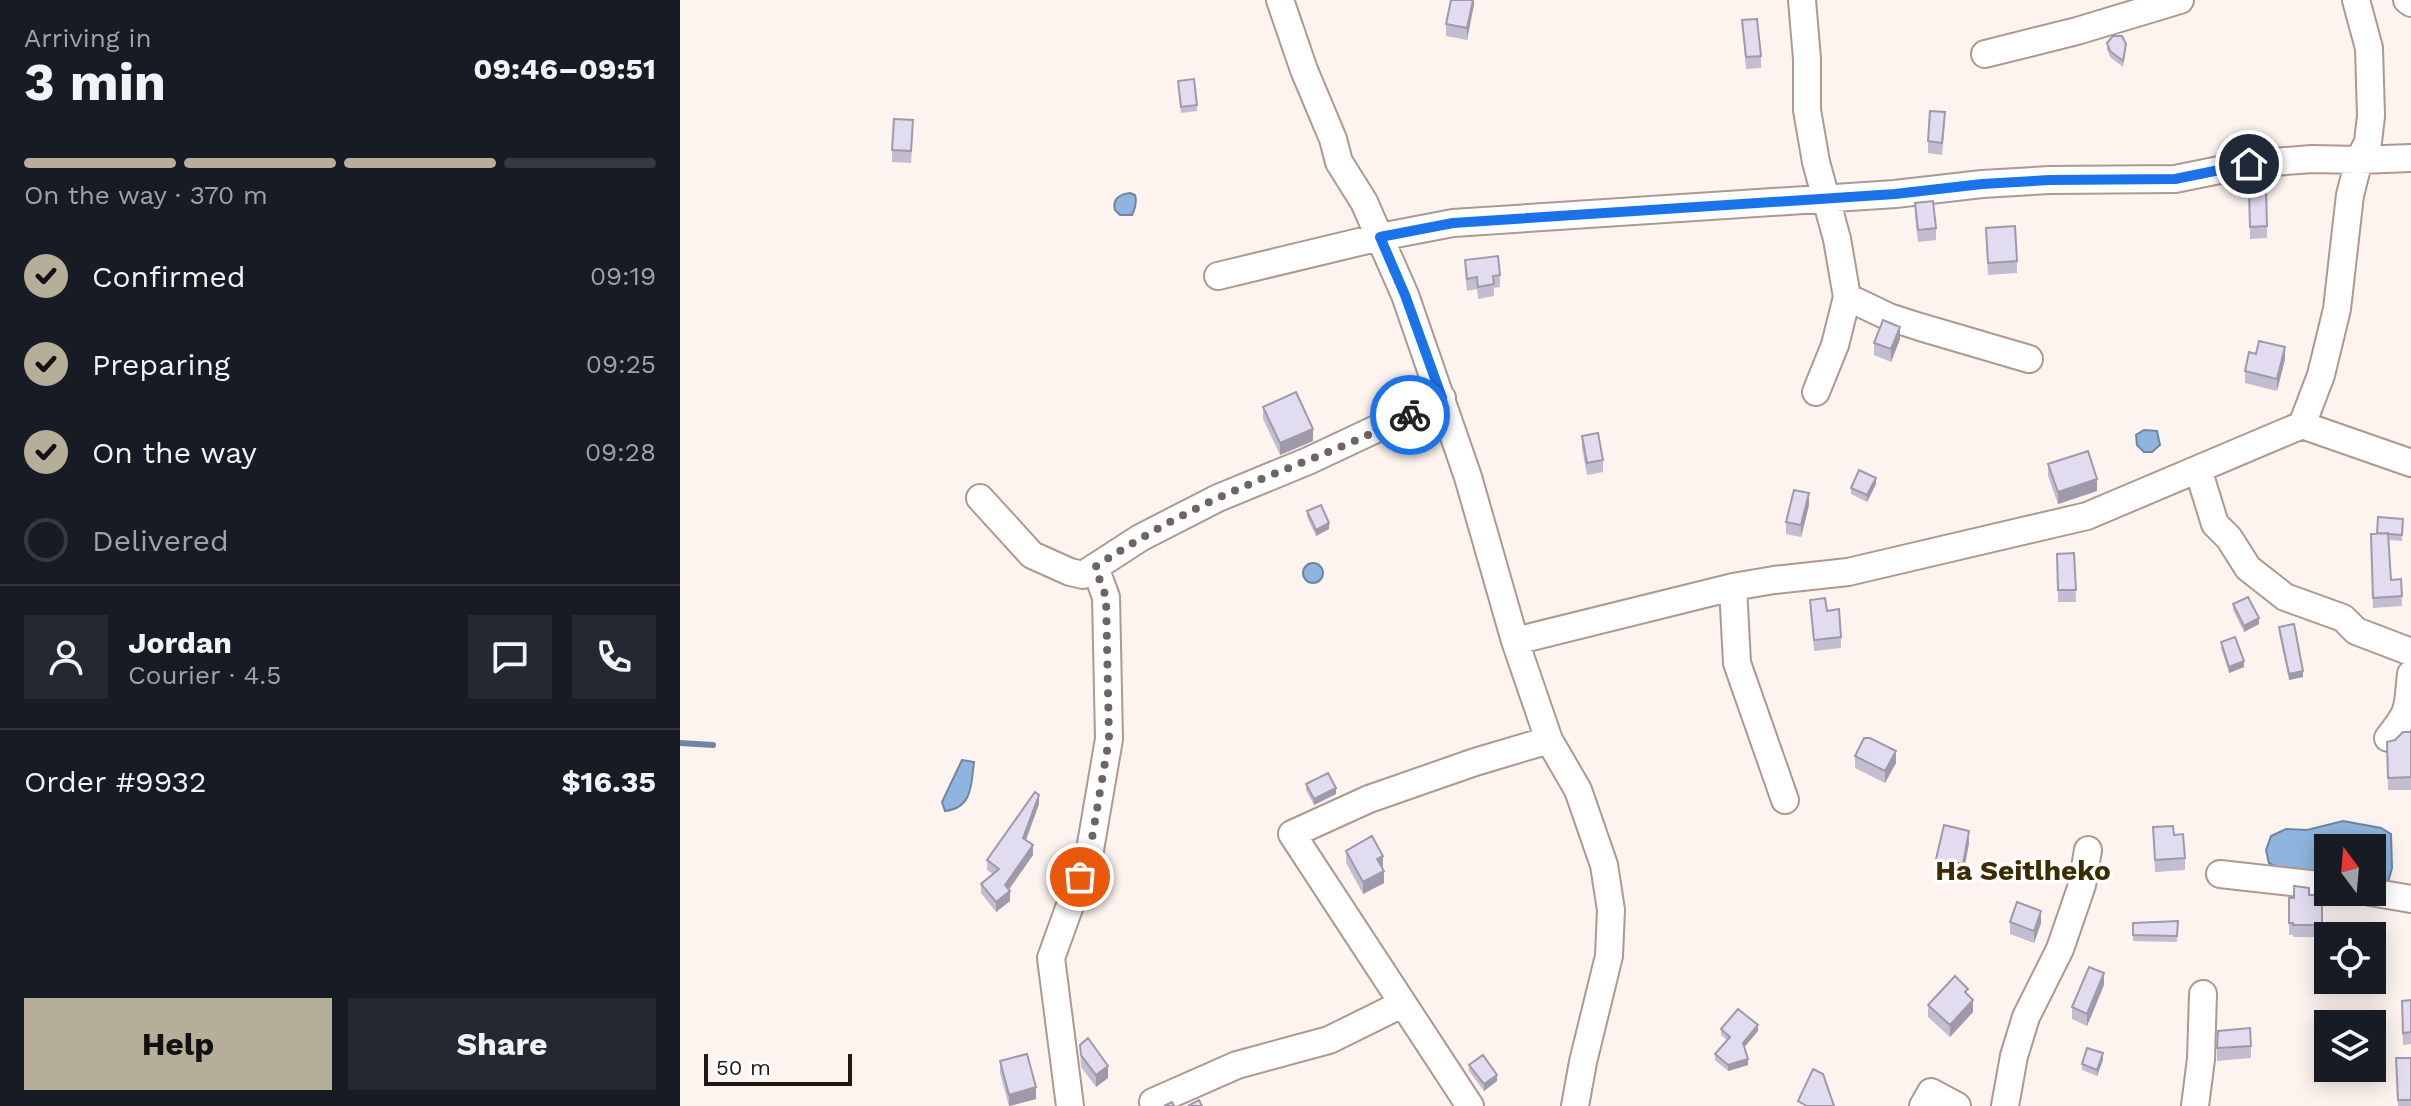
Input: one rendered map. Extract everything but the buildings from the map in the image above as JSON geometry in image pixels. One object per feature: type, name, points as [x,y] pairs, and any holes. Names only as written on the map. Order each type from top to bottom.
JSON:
[{"type":"street","points":[[1280,0],[1339,162],[1364,202],[1405,295],[1468,477],[1515,641],[1549,740],[1578,790],[1604,865],[1611,910],[1609,956],[1575,1106]]},
{"type":"street","points":[[1802,0],[1807,110],[1847,297],[1835,345],[1816,392]]},
{"type":"street","points":[[1985,54],[2180,0]]},
{"type":"street","points":[[2302,425],[2321,375],[2337,309],[2350,195],[2359,160],[2368,142],[2371,116],[2369,48],[2356,0]]},
{"type":"street","points":[[1218,276],[1380,237],[1453,223],[1826,199],[2050,180],[2175,179],[2249,164],[2312,159],[2411,158]]},
{"type":"street","points":[[1847,297],[1910,324],[2029,359]]},
{"type":"street","points":[[980,498],[1032,555],[1083,575],[1140,538],[1218,498],[1308,461],[1442,398]]},
{"type":"street","points":[[1515,641],[1733,587],[1848,572],[2087,516],[2302,425],[2411,463]]},
{"type":"street","points":[[2198,469],[2215,524],[2229,538],[2248,568],[2285,597],[2343,618],[2356,631],[2411,652]]},
{"type":"street","points":[[1070,1106],[1051,958],[1090,850],[1109,739],[1106,597],[1095,567]]},
{"type":"street","points":[[1733,587],[1737,663],[1785,800]]},
{"type":"street","points":[[2388,738],[2403,723],[2410,710],[2411,674]]},
{"type":"street","points":[[1470,1106],[1292,834],[1369,799],[1549,740]]},
{"type":"street","points":[[2005,1106],[2014,1056],[2026,1017],[2060,949],[2082,885],[2088,850]]},
{"type":"street","points":[[2220,874],[2314,884]]},
{"type":"street","points":[[2386,895],[2411,899]]},
{"type":"street","points":[[2195,1106],[2201,1059],[2203,994]]},
{"type":"street","points":[[1153,1102],[1237,1065],[1329,1040],[1402,1004]]},
{"type":"street","points":[[1923,1106],[1931,1092],[1957,1106]]},
{"type":"water","points":[[1130,193],[1136,198],[1133,213],[1120,215],[1115,210],[1116,200]]},
{"type":"water","points":[[2144,430],[2157,431],[2160,445],[2152,452],[2144,452],[2137,445],[2136,435]]},
{"type":"water","points":[[1313,563],[1320,566],[1323,573],[1320,580],[1313,583],[1306,580],[1303,573],[1306,566]]},
{"type":"water","points":[[962,760],[974,762],[969,794],[961,805],[945,811],[942,802]]},
{"type":"water","points":[[2343,821],[2381,828],[2391,834],[2392,868],[2388,882],[2386,834],[2314,834],[2314,877],[2284,871],[2269,863],[2266,850],[2271,836],[2286,829],[2307,830]]},
{"type":"waterway","points":[[680,743],[713,745]]},
{"type":"way so far","points":[[1080,877],[1090,850],[1109,739],[1106,597],[1095,567],[1140,538],[1218,498],[1410,415]]},
{"type":"district","name":"Ha Seitlheko","points":[[2023,870]]},
{"type":"route","points":[[1410,415],[1442,398],[1405,295],[1380,237],[1453,223],[1895,194],[1982,184],[2175,179],[2249,164]]}]
